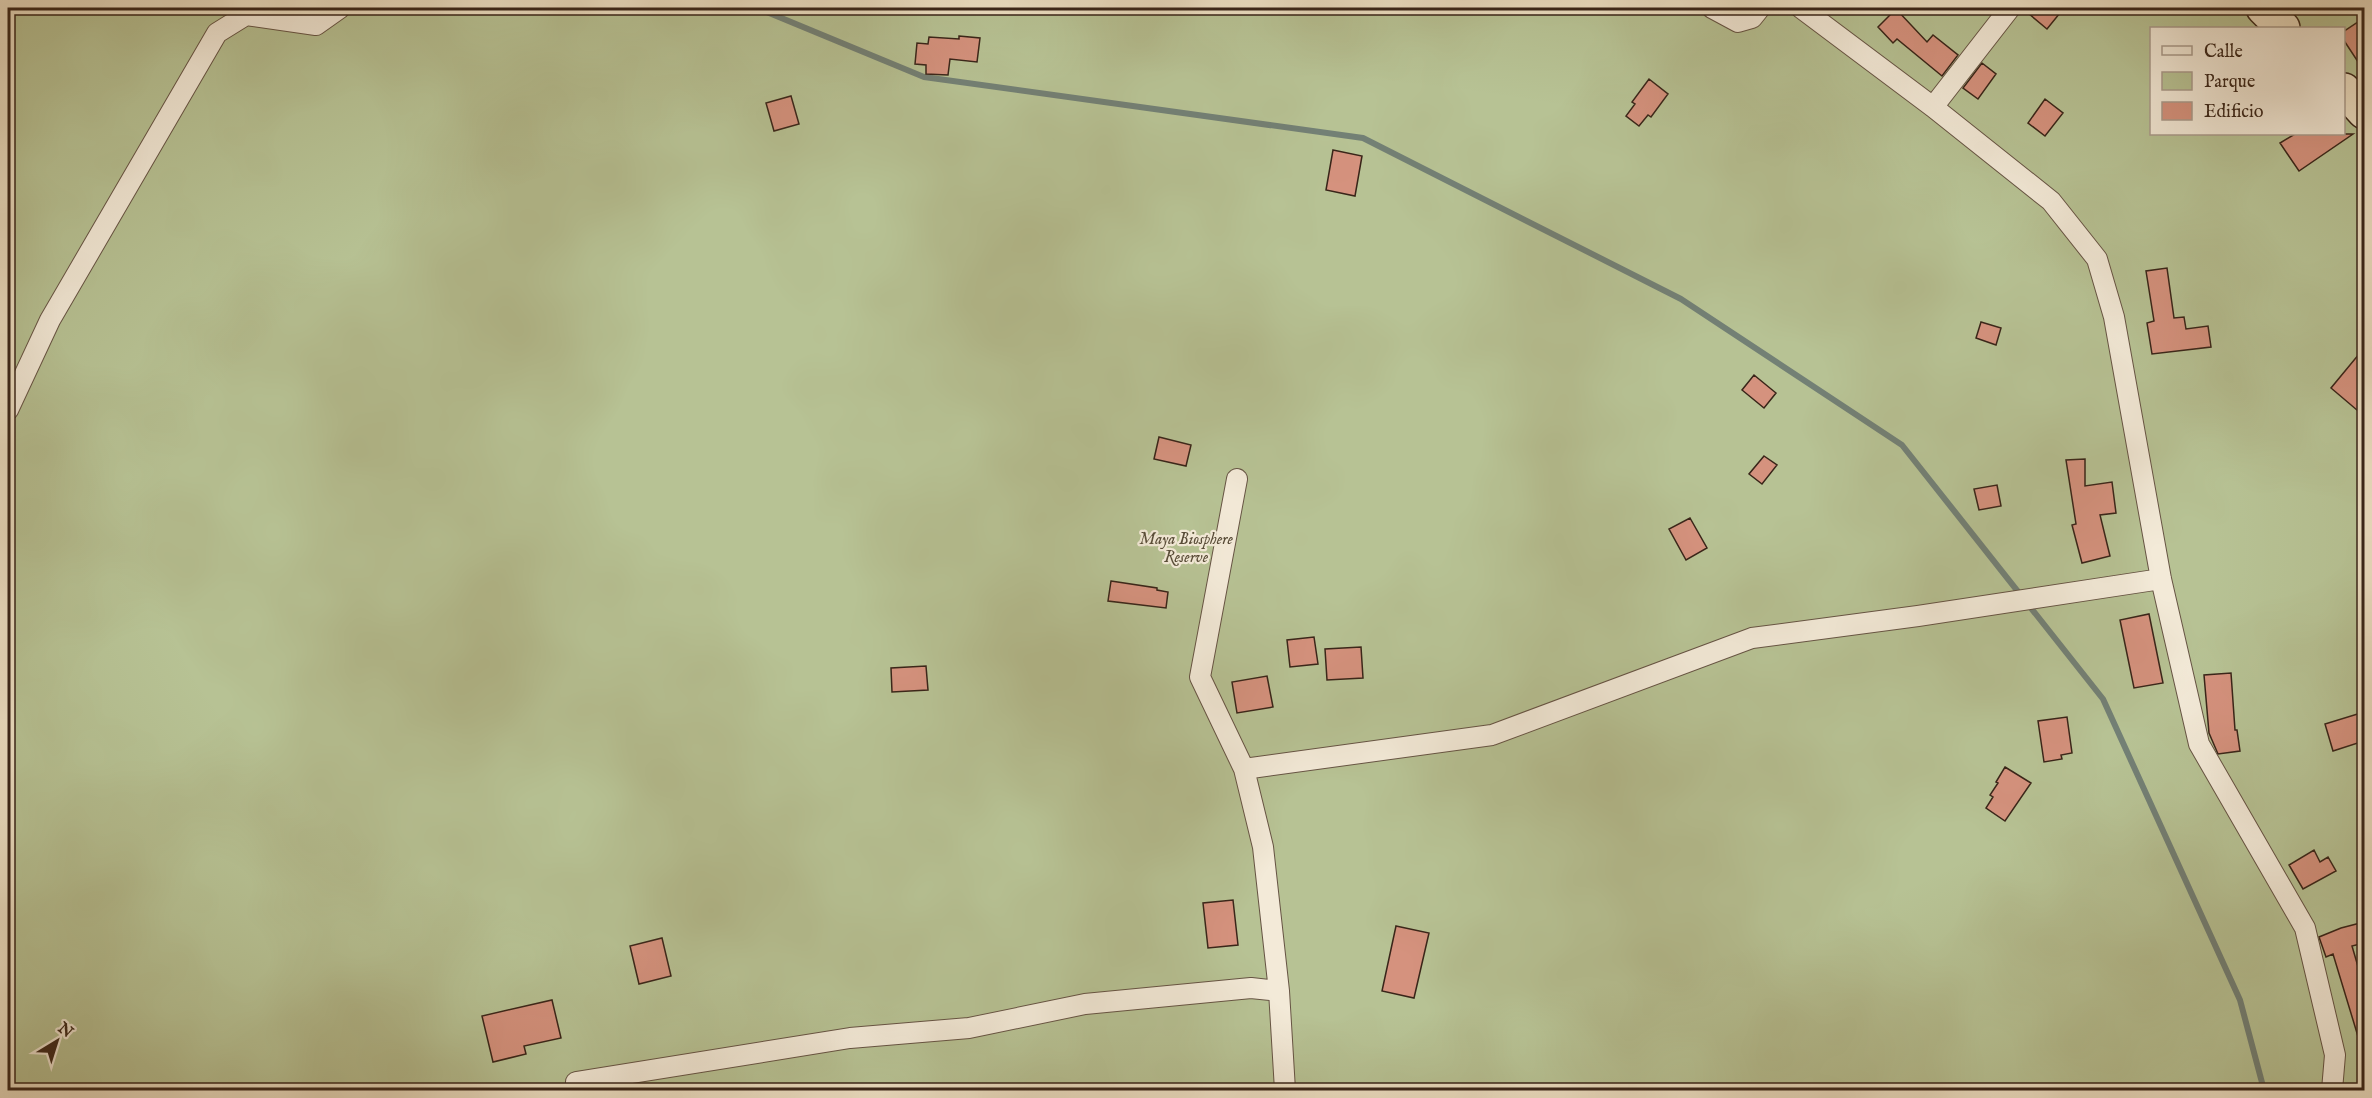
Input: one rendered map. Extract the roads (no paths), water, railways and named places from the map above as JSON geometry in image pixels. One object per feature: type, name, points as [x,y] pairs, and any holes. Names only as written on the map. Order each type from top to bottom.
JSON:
[{"type":"highway","points":[[2262,8],[2282,27]]},
{"type":"highway","points":[[2345,92],[2364,112]]},
{"type":"street","points":[[8,410],[50,320],[217,33],[246,15],[316,25],[340,8]]},
{"type":"street","points":[[1712,8],[1738,22],[1752,18],[1760,8]]},
{"type":"street","points":[[1800,8],[1933,107],[2051,201],[2097,259],[2114,317],[2161,579],[2199,744],[2304,928],[2335,1056],[2332,1090]]},
{"type":"street","points":[[1933,107],[2010,8]]},
{"type":"street","points":[[1237,479],[1200,677],[1244,769],[1263,847],[1279,991],[1285,1090]]},
{"type":"street","points":[[1244,769],[1492,735],[1752,638],[1918,616],[2161,579]]},
{"type":"street","points":[[577,1090],[576,1083],[850,1038],[969,1028],[1085,1004],[1251,988],[1279,991]]},
{"type":"waterway","points":[[757,8],[924,77],[1363,138],[1681,299],[1902,445],[2103,699],[2240,1000],[2264,1090]]},
{"type":"park label","name":"Maya Biosphere Reserve","points":[[1186,549]]}]
